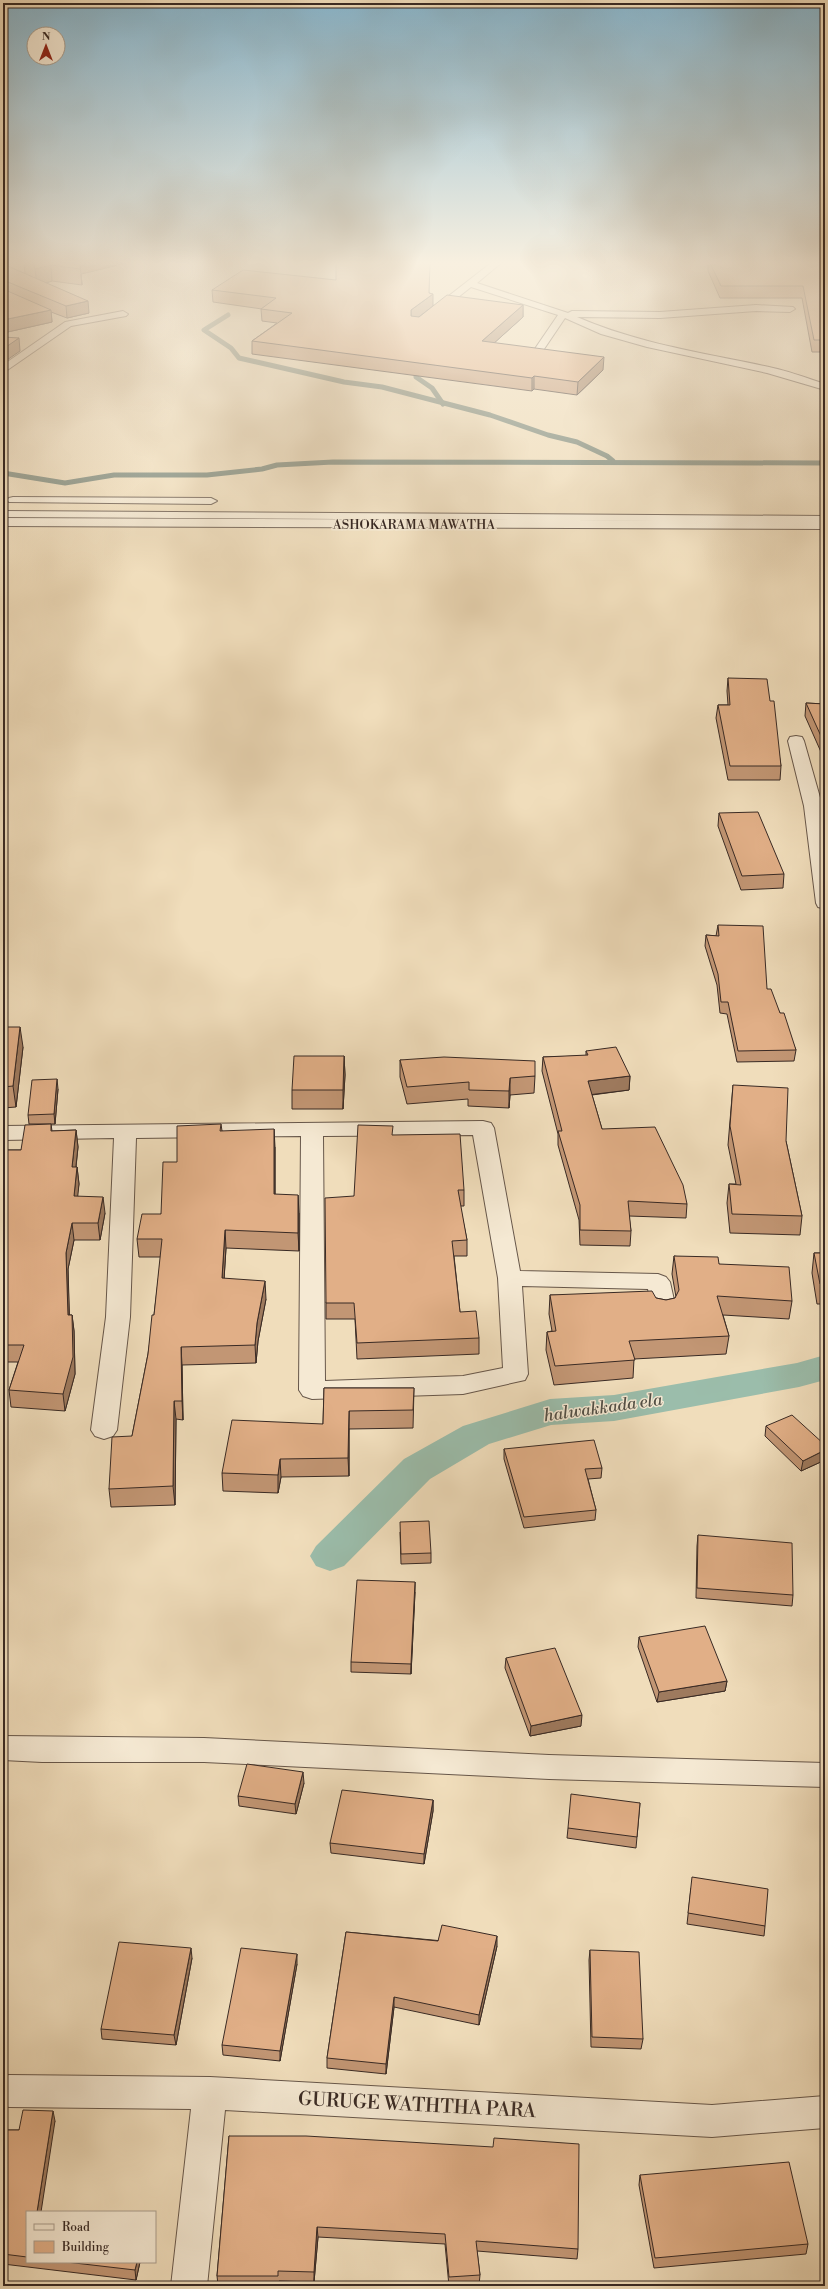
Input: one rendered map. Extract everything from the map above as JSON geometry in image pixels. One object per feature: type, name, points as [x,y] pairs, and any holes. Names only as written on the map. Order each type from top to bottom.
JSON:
[{"type":"street","name":"ASHOKARAMA MAWATHA","points":[[3,522],[825,525]]},
{"type":"street","points":[[796,742],[819,807],[825,903]]},
{"type":"street","points":[[3,1133],[483,1128],[510,1278],[516,1374],[463,1385],[312,1390],[312,1130]]},
{"type":"street","points":[[104,1430],[118,1317],[125,1132]]},
{"type":"street","points":[[510,1278],[658,1282],[664,1308]]},
{"type":"street","points":[[3,1748],[42,1750],[219,1751],[549,1767],[825,1775]]},
{"type":"street","name":"GURUGE WATHTHA PARA","points":[[9,2091],[210,2093],[712,2121],[825,2112]]},
{"type":"street","points":[[189,2286],[210,2093]]},
{"type":"lane","points":[[768,370],[825,387]]},
{"type":"lane","points":[[8,500],[211,501]]},
{"type":"lane","points":[[8,500],[53,514]]},
{"type":"lane","points":[[3,514],[825,519]]},
{"type":"building","points":[[470,370],[591,370],[578,382],[534,376],[532,378]]},
{"type":"building","points":[[728,678],[767,679],[770,701],[774,701],[781,766],[730,766],[718,705],[730,705]]},
{"type":"building","points":[[806,703],[825,704],[825,745]]},
{"type":"building","points":[[758,812],[784,874],[742,876],[719,813]]},
{"type":"building","points":[[718,925],[763,926],[767,989],[771,989],[780,1013],[784,1013],[796,1050],[738,1051],[728,1002],[721,1002],[718,974],[706,935],[719,936]]},
{"type":"building","points":[[3,1027],[20,1027],[13,1086],[3,1087]]},
{"type":"building","points":[[616,1047],[630,1076],[588,1081],[602,1129],[655,1127],[683,1185],[687,1204],[628,1201],[631,1231],[580,1230],[580,1205],[558,1131],[562,1131],[543,1057],[588,1055],[586,1051]]},
{"type":"building","points":[[294,1056],[344,1056],[343,1090],[292,1090]]},
{"type":"building","points":[[444,1057],[535,1061],[535,1076],[510,1078],[509,1091],[469,1090],[469,1082],[407,1087],[400,1060]]},
{"type":"building","points":[[57,1079],[54,1114],[28,1115],[32,1080]]},
{"type":"building","points":[[733,1085],[788,1088],[786,1141],[802,1216],[732,1214],[729,1184],[741,1185],[730,1126]]},
{"type":"building","points":[[51,1124],[51,1131],[76,1130],[72,1167],[77,1167],[74,1196],[103,1197],[98,1223],[72,1223],[66,1253],[68,1315],[72,1315],[73,1357],[63,1394],[9,1390],[24,1345],[3,1345],[3,1150],[21,1150],[25,1125]]},
{"type":"building","points":[[221,1124],[220,1131],[274,1129],[274,1194],[298,1195],[298,1233],[225,1230],[222,1278],[265,1281],[257,1323],[255,1345],[181,1347],[182,1401],[174,1401],[173,1486],[109,1489],[112,1437],[132,1436],[148,1354],[152,1315],[154,1315],[162,1239],[137,1239],[142,1214],[161,1214],[163,1162],[177,1162],[177,1126]]},
{"type":"building","points":[[358,1125],[393,1126],[392,1135],[460,1134],[464,1190],[458,1190],[467,1240],[452,1241],[460,1312],[476,1311],[479,1338],[357,1343],[354,1303],[326,1303],[325,1198],[354,1196]]},
{"type":"building","points":[[814,1253],[825,1253],[825,1284],[820,1284]]},
{"type":"building","points":[[674,1256],[718,1257],[719,1264],[789,1267],[792,1301],[717,1296],[729,1336],[629,1341],[635,1360],[555,1366],[547,1332],[556,1331],[550,1295],[652,1291],[656,1298],[666,1300],[675,1298],[679,1290]]},
{"type":"building","points":[[324,1388],[414,1388],[413,1410],[349,1411],[348,1458],[280,1459],[278,1475],[222,1473],[232,1420],[323,1424]]},
{"type":"building","points":[[792,1415],[825,1445],[825,1450],[803,1461],[766,1426]]},
{"type":"building","points":[[594,1440],[602,1468],[585,1469],[596,1510],[524,1517],[504,1449]]},
{"type":"building","points":[[429,1521],[431,1553],[401,1554],[400,1522]]},
{"type":"building","points":[[698,1535],[792,1543],[793,1595],[697,1588]]},
{"type":"building","points":[[357,1580],[415,1582],[411,1664],[351,1662]]},
{"type":"building","points":[[705,1626],[727,1681],[659,1692],[639,1637]]},
{"type":"building","points":[[555,1648],[582,1715],[531,1726],[506,1658]]},
{"type":"building","points":[[247,1764],[303,1772],[295,1804],[238,1796]]},
{"type":"building","points":[[342,1790],[433,1800],[424,1854],[330,1843]]},
{"type":"building","points":[[571,1794],[640,1803],[637,1837],[568,1828]]},
{"type":"building","points":[[692,1877],[768,1889],[765,1926],[688,1913]]},
{"type":"building","points":[[442,1925],[497,1936],[479,2015],[394,1997],[386,2064],[327,2058],[346,1932],[438,1941]]},
{"type":"building","points":[[119,1942],[191,1948],[174,2035],[101,2029]]},
{"type":"building","points":[[241,1948],[297,1954],[280,2051],[222,2045]]},
{"type":"building","points":[[590,1950],[639,1952],[643,2039],[592,2037]]},
{"type":"building","points":[[23,2110],[53,2111],[37,2211],[26,2211],[26,2257],[3,2254],[3,2130],[19,2130]]},
{"type":"building","points":[[229,2136],[306,2136],[493,2147],[494,2138],[579,2144],[578,2249],[476,2241],[480,2275],[449,2277],[445,2234],[317,2227],[314,2272],[278,2271],[278,2276],[217,2276]]},
{"type":"building","points":[[789,2162],[808,2244],[655,2258],[640,2175]]},
{"type":"building","points":[[75,2263],[137,2263],[135,2270]]},
{"type":"waterway","points":[[291,370],[344,382],[382,387],[442,403]]},
{"type":"waterway","points":[[425,371],[416,374],[416,377],[432,388],[442,403]]},
{"type":"waterway","points":[[442,403],[490,415],[548,435],[577,442],[607,456],[613,461]]},
{"type":"waterway","points":[[3,473],[65,483],[114,475],[207,475],[262,469],[277,465],[333,462],[825,463]]},
{"type":"waterway","name":"halwakkada ela","points":[[330,1556],[417,1469],[476,1435],[550,1412],[614,1408],[799,1375],[825,1367]]}]
